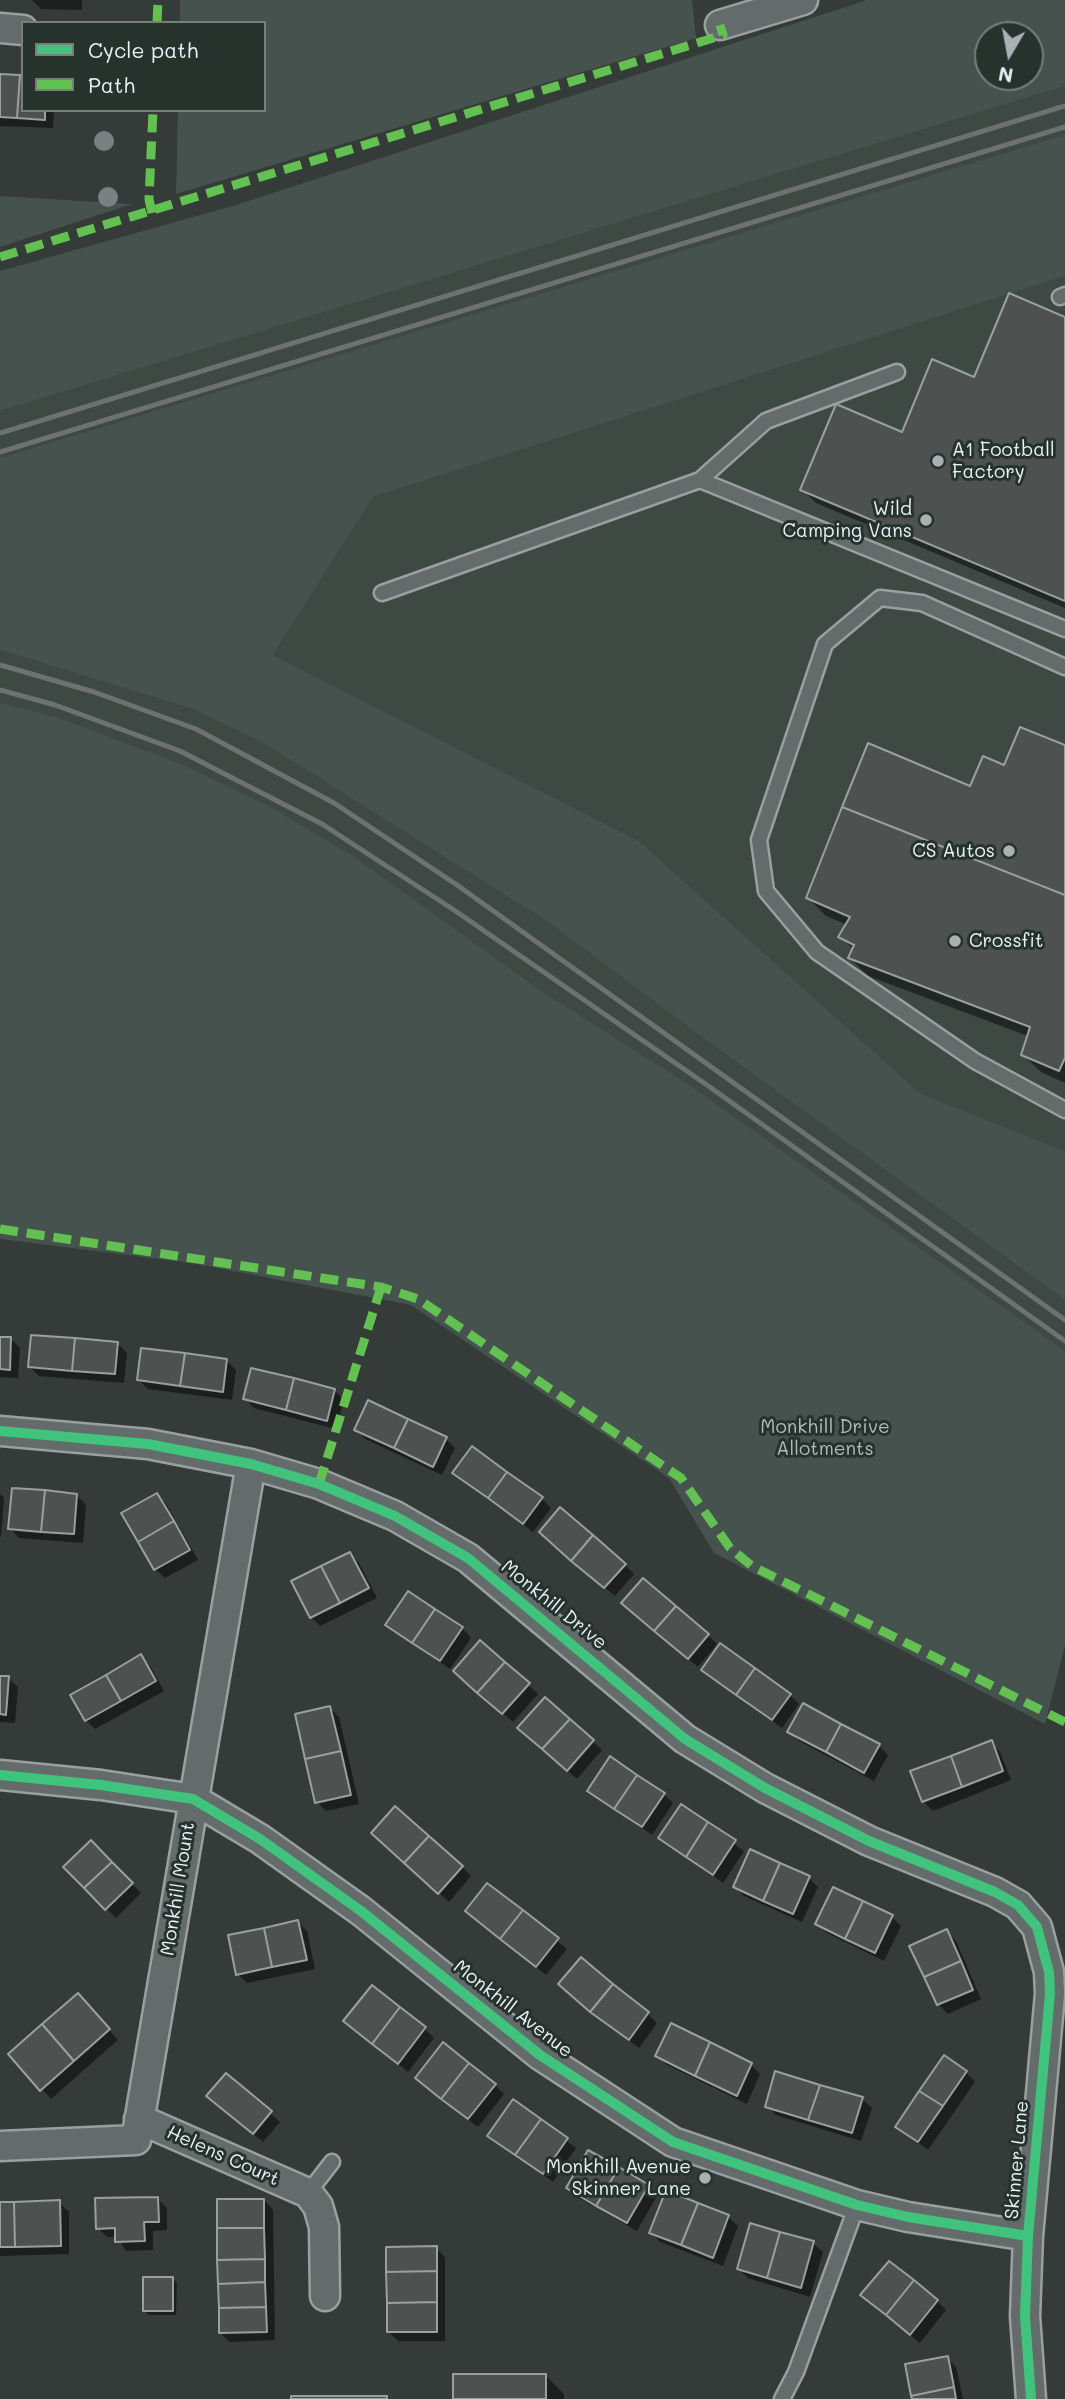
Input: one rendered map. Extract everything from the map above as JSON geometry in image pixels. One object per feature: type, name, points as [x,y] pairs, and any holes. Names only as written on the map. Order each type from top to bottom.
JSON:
[{"type":"street","points":[[720,25],[803,0]]},
{"type":"street","points":[[0,28],[21,30]]},
{"type":"street","name":"Monkhill Drive","points":[[0,1431],[148,1444],[251,1464],[319,1484],[430,1533],[468,1558],[519,1598],[685,1739],[765,1788],[869,1841],[995,1892],[1018,1905],[1037,1927]]},
{"type":"street","name":"Monkhill Mount","points":[[0,2146],[136,2140],[251,1464]]},
{"type":"street","name":"Monkhill Avenue","points":[[0,1775],[102,1785],[193,1799],[260,1839],[350,1903],[540,2056],[673,2143],[857,2204],[908,2217],[1028,2236]]},
{"type":"street","name":"Skinner Lane","points":[[1031,2399],[1025,2316],[1028,2236],[1050,1994],[1049,1972],[1037,1927]]},
{"type":"street","name":"Helens Court","points":[[139,2119],[307,2193]]},
{"type":"street","points":[[307,2193],[318,2206],[324,2227],[325,2296]]},
{"type":"lane","points":[[382,593],[700,480],[766,421],[897,372]]},
{"type":"lane","points":[[700,480],[1065,629]]},
{"type":"lane","points":[[1065,667],[922,603],[880,597],[825,644],[759,840],[766,891],[817,952],[975,1061],[1065,1110]]},
{"type":"lane","points":[[307,2193],[332,2162]]},
{"type":"lane","points":[[782,2399],[796,2372],[857,2204]]},
{"type":"shaded area","points":[[1065,86],[1065,140],[0,460],[0,411]]},
{"type":"shaded area","points":[[1065,276],[1065,1151],[921,1094],[639,841],[273,655],[373,497]]},
{"type":"shaded area","points":[[0,650],[193,709],[265,744],[548,922],[1065,1300],[1065,1356],[0,864]]},
{"type":"green space","points":[[180,0],[692,0],[696,38],[176,194],[178,112],[266,112],[266,21],[180,21]]},
{"type":"green space","points":[[867,0],[1065,0],[1065,86],[0,411],[0,271],[236,205]]},
{"type":"green space","points":[[1065,135],[1065,276],[373,497],[273,655],[639,841],[921,1094],[1065,1151],[1065,1300],[548,922],[265,744],[193,709],[0,650],[0,458]]},
{"type":"green space","points":[[0,196],[132,204],[0,247]]},
{"type":"green space","name":"Monkhill Drive Allotments","points":[[0,703],[59,718],[183,765],[274,809],[353,856],[541,991],[689,1085],[1065,1351],[1065,1645],[1045,1724],[714,1553],[669,1478],[411,1305],[191,1263],[0,1239]]},
{"type":"building","points":[[0,74],[20,75],[17,118],[0,117]]},
{"type":"building","points":[[20,75],[21,112],[45,112],[45,120],[17,118]]},
{"type":"building","name":"A1 Football Factory","points":[[1009,293],[1065,317],[1065,601],[800,490],[836,404],[902,432],[932,359],[974,377]]},
{"type":"building","name":"CS Autos","points":[[1020,727],[1065,745],[1065,895],[842,807],[868,743],[970,786],[983,756],[1004,765]]},
{"type":"building","name":"Crossfit","points":[[842,807],[1065,895],[1065,1058],[1059,1071],[1021,1055],[1030,1027],[848,958],[854,945],[838,937],[850,917],[806,898]]},
{"type":"building","points":[[31,1335],[75,1338],[72,1371],[28,1367]]},
{"type":"building","points":[[0,1337],[11,1337],[10,1370],[0,1369]]},
{"type":"building","points":[[75,1338],[118,1342],[115,1374],[72,1371]]},
{"type":"building","points":[[141,1348],[185,1353],[180,1386],[137,1380]]},
{"type":"building","points":[[185,1353],[227,1359],[223,1392],[180,1386]]},
{"type":"building","points":[[251,1368],[294,1378],[286,1410],[243,1399]]},
{"type":"building","points":[[294,1378],[335,1389],[327,1421],[286,1410]]},
{"type":"building","points":[[368,1400],[408,1419],[394,1448],[354,1430]]},
{"type":"building","points":[[408,1419],[447,1437],[433,1467],[394,1448]]},
{"type":"building","points":[[472,1446],[507,1472],[488,1498],[452,1473]]},
{"type":"building","points":[[507,1472],[543,1497],[523,1524],[488,1498]]},
{"type":"building","points":[[12,1488],[45,1490],[41,1532],[8,1529]]},
{"type":"building","points":[[45,1490],[77,1494],[74,1534],[41,1532]]},
{"type":"building","points":[[157,1493],[174,1521],[138,1542],[121,1513]]},
{"type":"building","points":[[560,1507],[593,1535],[571,1561],[539,1532]]},
{"type":"building","points":[[174,1521],[190,1550],[154,1570],[138,1542]]},
{"type":"building","points":[[593,1535],[626,1564],[604,1588],[571,1561]]},
{"type":"building","points":[[350,1552],[369,1588],[340,1603],[321,1566]]},
{"type":"building","points":[[321,1566],[340,1603],[310,1618],[291,1581]]},
{"type":"building","points":[[643,1578],[676,1606],[654,1631],[621,1603]]},
{"type":"building","points":[[408,1591],[435,1609],[412,1643],[385,1625]]},
{"type":"building","points":[[676,1606],[709,1634],[688,1659],[654,1631]]},
{"type":"building","points":[[435,1609],[463,1627],[440,1661],[412,1643]]},
{"type":"building","points":[[480,1640],[505,1662],[477,1693],[453,1671]]},
{"type":"building","points":[[720,1643],[755,1668],[736,1695],[701,1670]]},
{"type":"building","points":[[141,1654],[156,1681],[121,1701],[106,1675]]},
{"type":"building","points":[[505,1662],[530,1683],[502,1714],[477,1693]]},
{"type":"building","points":[[755,1668],[791,1694],[772,1720],[736,1695]]},
{"type":"building","points":[[106,1675],[121,1701],[85,1721],[70,1695]]},
{"type":"building","points":[[0,1676],[9,1676],[6,1715],[0,1714]]},
{"type":"building","points":[[545,1697],[570,1719],[542,1749],[517,1728]]},
{"type":"building","points":[[803,1703],[841,1724],[826,1752],[787,1732]]},
{"type":"building","points":[[330,1706],[341,1751],[305,1759],[295,1714]]},
{"type":"building","points":[[570,1719],[594,1740],[567,1771],[542,1749]]},
{"type":"building","points":[[841,1724],[880,1744],[864,1773],[826,1752]]},
{"type":"building","points":[[992,1740],[1003,1771],[962,1787],[951,1756]]},
{"type":"building","points":[[341,1751],[351,1795],[315,1803],[305,1759]]},
{"type":"building","points":[[610,1756],[637,1775],[614,1809],[587,1791]]},
{"type":"building","points":[[951,1756],[962,1787],[922,1802],[910,1771]]},
{"type":"building","points":[[637,1775],[665,1793],[642,1827],[614,1809]]},
{"type":"building","points":[[681,1804],[708,1822],[686,1857],[658,1838]]},
{"type":"building","points":[[395,1806],[429,1836],[404,1863],[371,1833]]},
{"type":"building","points":[[708,1822],[736,1840],[713,1875],[686,1857]]},
{"type":"building","points":[[429,1836],[463,1866],[438,1894],[404,1863]]},
{"type":"building","points":[[91,1840],[112,1862],[84,1888],[63,1867]]},
{"type":"building","points":[[750,1849],[780,1863],[763,1901],[733,1887]]},
{"type":"building","points":[[112,1862],[133,1883],[105,1910],[84,1888]]},
{"type":"building","points":[[780,1863],[810,1876],[793,1914],[763,1901]]},
{"type":"building","points":[[487,1883],[523,1910],[500,1939],[465,1911]]},
{"type":"building","points":[[833,1887],[863,1901],[845,1939],[815,1924]]},
{"type":"building","points":[[863,1901],[893,1915],[875,1953],[845,1939]]},
{"type":"building","points":[[523,1910],[559,1938],[536,1967],[500,1939]]},
{"type":"building","points":[[298,1920],[307,1960],[272,1967],[264,1928]]},
{"type":"building","points":[[264,1928],[272,1967],[236,1975],[228,1935]]},
{"type":"building","points":[[947,1929],[961,1961],[924,1977],[909,1946]]},
{"type":"building","points":[[581,1957],[613,1984],[590,2012],[558,1984]]},
{"type":"building","points":[[961,1961],[973,1990],[937,2005],[924,1977]]},
{"type":"building","points":[[613,1984],[649,2012],[629,2040],[590,2012]]},
{"type":"building","points":[[372,1985],[400,2007],[372,2044],[343,2021]]},
{"type":"building","points":[[78,1993],[110,2029],[74,2061],[42,2024]]},
{"type":"building","points":[[400,2007],[426,2027],[398,2064],[372,2044]]},
{"type":"building","points":[[671,2023],[710,2042],[695,2076],[655,2056]]},
{"type":"building","points":[[42,2024],[74,2061],[40,2091],[8,2054]]},
{"type":"building","points":[[443,2042],[469,2063],[441,2099],[415,2078]]},
{"type":"building","points":[[710,2042],[752,2063],[737,2096],[695,2076]]},
{"type":"building","points":[[944,2055],[967,2071],[943,2106],[919,2091]]},
{"type":"building","points":[[469,2063],[496,2084],[468,2119],[441,2099]]},
{"type":"building","points":[[775,2071],[820,2085],[808,2120],[765,2107]]},
{"type":"building","points":[[226,2073],[272,2111],[253,2134],[206,2096]]},
{"type":"building","points":[[820,2085],[863,2097],[852,2133],[808,2120]]},
{"type":"building","points":[[919,2091],[943,2106],[918,2142],[895,2127]]},
{"type":"building","points":[[513,2099],[541,2119],[515,2155],[487,2136]]},
{"type":"building","points":[[541,2119],[568,2138],[543,2174],[515,2155]]},
{"type":"building","points":[[588,2150],[619,2167],[596,2206],[566,2188]]},
{"type":"building","points":[[619,2167],[649,2185],[627,2223],[596,2206]]},
{"type":"building","points":[[666,2190],[698,2203],[681,2245],[649,2233]]},
{"type":"building","points":[[158,2197],[159,2222],[144,2222],[145,2241],[115,2242],[115,2228],[96,2229],[95,2198]]},
{"type":"building","points":[[217,2199],[264,2199],[264,2228],[217,2228]]},
{"type":"building","points":[[60,2200],[61,2246],[15,2247],[14,2202]]},
{"type":"building","points":[[0,2202],[14,2202],[15,2247],[0,2247]]},
{"type":"building","points":[[698,2203],[729,2215],[713,2258],[681,2245]]},
{"type":"building","points":[[750,2223],[780,2232],[767,2278],[737,2269]]},
{"type":"building","points":[[217,2228],[264,2228],[265,2259],[217,2260]]},
{"type":"building","points":[[780,2232],[814,2241],[801,2288],[767,2278]]},
{"type":"building","points":[[437,2246],[437,2271],[386,2272],[386,2247]]},
{"type":"building","points":[[265,2259],[265,2282],[218,2284],[217,2260]]},
{"type":"building","points":[[889,2261],[914,2280],[886,2315],[860,2295]]},
{"type":"building","points":[[437,2271],[437,2302],[387,2303],[386,2272]]},
{"type":"building","points":[[143,2277],[173,2277],[173,2311],[143,2311]]},
{"type":"building","points":[[914,2280],[938,2300],[910,2335],[886,2315]]},
{"type":"building","points":[[265,2282],[266,2307],[219,2308],[218,2284]]},
{"type":"building","points":[[437,2302],[437,2332],[387,2332],[387,2303]]},
{"type":"building","points":[[266,2307],[267,2332],[219,2333],[219,2308]]},
{"type":"building","points":[[948,2356],[954,2387],[911,2396],[905,2364]]},
{"type":"building","points":[[453,2374],[546,2374],[546,2399],[453,2399]]},
{"type":"building","points":[[954,2387],[956,2399],[912,2399],[911,2396]]},
{"type":"building","points":[[291,2396],[387,2396],[387,2399],[291,2399]]},
{"type":"railway","points":[[0,433],[1065,106]]},
{"type":"railway","points":[[0,452],[1065,127]]},
{"type":"railway","points":[[0,665],[94,692],[196,729],[334,803],[457,885],[1065,1320]]},
{"type":"railway","points":[[0,690],[55,705],[180,751],[322,824],[454,910],[707,1085],[1065,1341]]},
{"type":"marked path","points":[[157,21],[158,0]]},
{"type":"marked path","points":[[0,257],[723,35],[720,25]]},
{"type":"marked path","points":[[152,213],[149,199],[153,112]]},
{"type":"marked path","points":[[0,1229],[381,1287],[418,1299],[681,1478],[730,1548],[752,1566],[1065,1722]]},
{"type":"marked path","points":[[319,1484],[381,1287]]},
{"type":"cycle path","points":[[0,1431],[148,1444],[251,1464],[319,1484],[395,1516],[468,1558],[685,1739],[765,1788],[869,1841],[995,1892],[1018,1905],[1037,1927],[1049,1972],[1050,1994],[1028,2236],[1025,2316],[1031,2399]]},
{"type":"cycle path","points":[[0,1775],[101,1785],[193,1799],[260,1839],[361,1911],[540,2055],[673,2142],[857,2205],[908,2217],[1028,2236]]},
{"type":"place","name":"A1 Football Factory","points":[[938,461]]},
{"type":"place","name":"Wild Camping Vans","points":[[926,520]]},
{"type":"place","name":"CS Autos","points":[[1009,851]]},
{"type":"place","name":"Crossfit","points":[[955,941]]},
{"type":"place","name":"Monkhill Avenue Skinner Lane","points":[[705,2178]]}]
